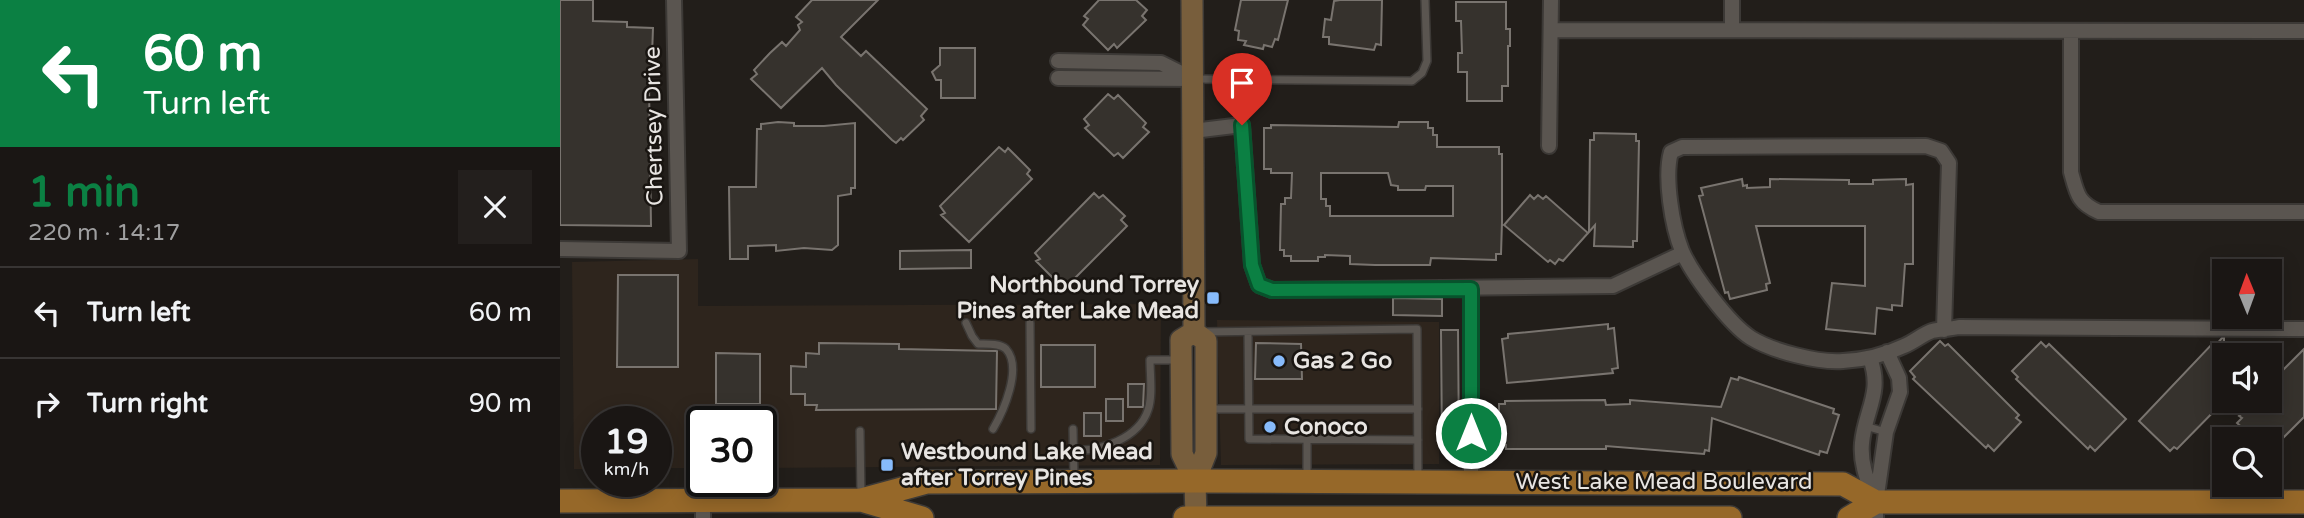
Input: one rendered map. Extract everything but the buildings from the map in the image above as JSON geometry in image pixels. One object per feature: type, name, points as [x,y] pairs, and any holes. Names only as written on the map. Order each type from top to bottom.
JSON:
[{"type":"main road","points":[[1192,0],[1194,332]]},
{"type":"main road","points":[[1194,332],[1181,340],[1182,454],[1195,481]]},
{"type":"main road","points":[[1194,332],[1206,341],[1206,453],[1195,481],[1196,518]]},
{"type":"main road","name":"West Lake Mead Boulevard","points":[[560,501],[703,510],[861,500],[927,482],[1471,481],[1843,484],[1876,510],[2304,502]]},
{"type":"main road","points":[[1629,482],[1629,518]]},
{"type":"main road","name":"West Lake Mead Boulevard","points":[[861,500],[922,518]]},
{"type":"main road","points":[[1849,518],[1876,510]]},
{"type":"main road","name":"West Lake Mead Boulevard","points":[[1185,518],[1730,518]]},
{"type":"street","name":"Chertsey Drive","points":[[560,250],[679,251],[674,0]]},
{"type":"street","points":[[1549,146],[1551,0]]},
{"type":"street","points":[[1732,0],[1732,30]]},
{"type":"street","points":[[1551,30],[2304,31]]},
{"type":"street","points":[[2071,31],[2071,172],[2076,194],[2085,206],[2099,212],[2304,212]]},
{"type":"street","points":[[1058,61],[1161,62],[1193,79]]},
{"type":"street","points":[[1058,78],[1193,79]]},
{"type":"street","points":[[1193,131],[1242,125],[1252,265],[1259,285],[1272,290],[1613,286],[1683,253]]},
{"type":"street","points":[[1944,330],[1949,163],[1941,151],[1926,146],[1682,147],[1671,152],[1668,163],[1674,223],[1683,253],[1721,310],[1750,337],[1818,360],[1840,362],[1870,358],[1903,347],[1932,331],[1944,330],[1959,327],[2304,329]]},
{"type":"street","points":[[1471,289],[1471,481]]},
{"type":"street","points":[[1876,510],[1886,432],[1900,392],[1899,378],[1887,352]]},
{"type":"street","points":[[1870,358],[1876,380],[1875,396],[1862,444],[1863,466],[1876,510]]},
{"type":"lane","points":[[1193,79],[1412,81],[1422,73],[1427,61],[1426,0]]},
{"type":"lane","points":[[1111,62],[1111,78]]},
{"type":"lane","points":[[966,323],[978,344],[1006,349],[1012,363],[1011,386],[1002,413],[993,429]]},
{"type":"lane","points":[[1030,323],[1031,429]]},
{"type":"lane","points":[[1194,332],[1417,329],[1418,481]]},
{"type":"lane","points":[[1248,332],[1249,439],[1418,440]]},
{"type":"lane","points":[[1074,450],[1100,448],[1122,438],[1141,424],[1149,409],[1150,360],[1182,360]]},
{"type":"lane","points":[[1206,409],[1418,409]]},
{"type":"lane","points":[[1865,426],[1886,432]]},
{"type":"lane","points":[[1073,429],[1074,481]]},
{"type":"lane","points":[[860,431],[861,500]]},
{"type":"lane","points":[[1307,440],[1307,481]]},
{"type":"shaded area","points":[[698,259],[698,306],[1161,304],[1160,465],[777,468],[777,406],[686,406],[686,468],[672,468],[672,406],[581,406],[581,469],[574,469],[572,262]]},
{"type":"shaded area","points":[[1217,320],[1439,322],[1439,464],[1221,465]]},
{"type":"place","name":"Northbound Torrey Pines after Lake Mead","points":[[1213,298]]},
{"type":"place","name":"Gas 2 Go","points":[[1279,361]]},
{"type":"place","name":"Conoco","points":[[1270,427]]},
{"type":"place","name":"Westbound Lake Mead after Torrey Pines","points":[[887,465]]},
{"type":"route","points":[[1242,125],[1252,265],[1259,285],[1272,290],[1471,289],[1471,433]]}]
